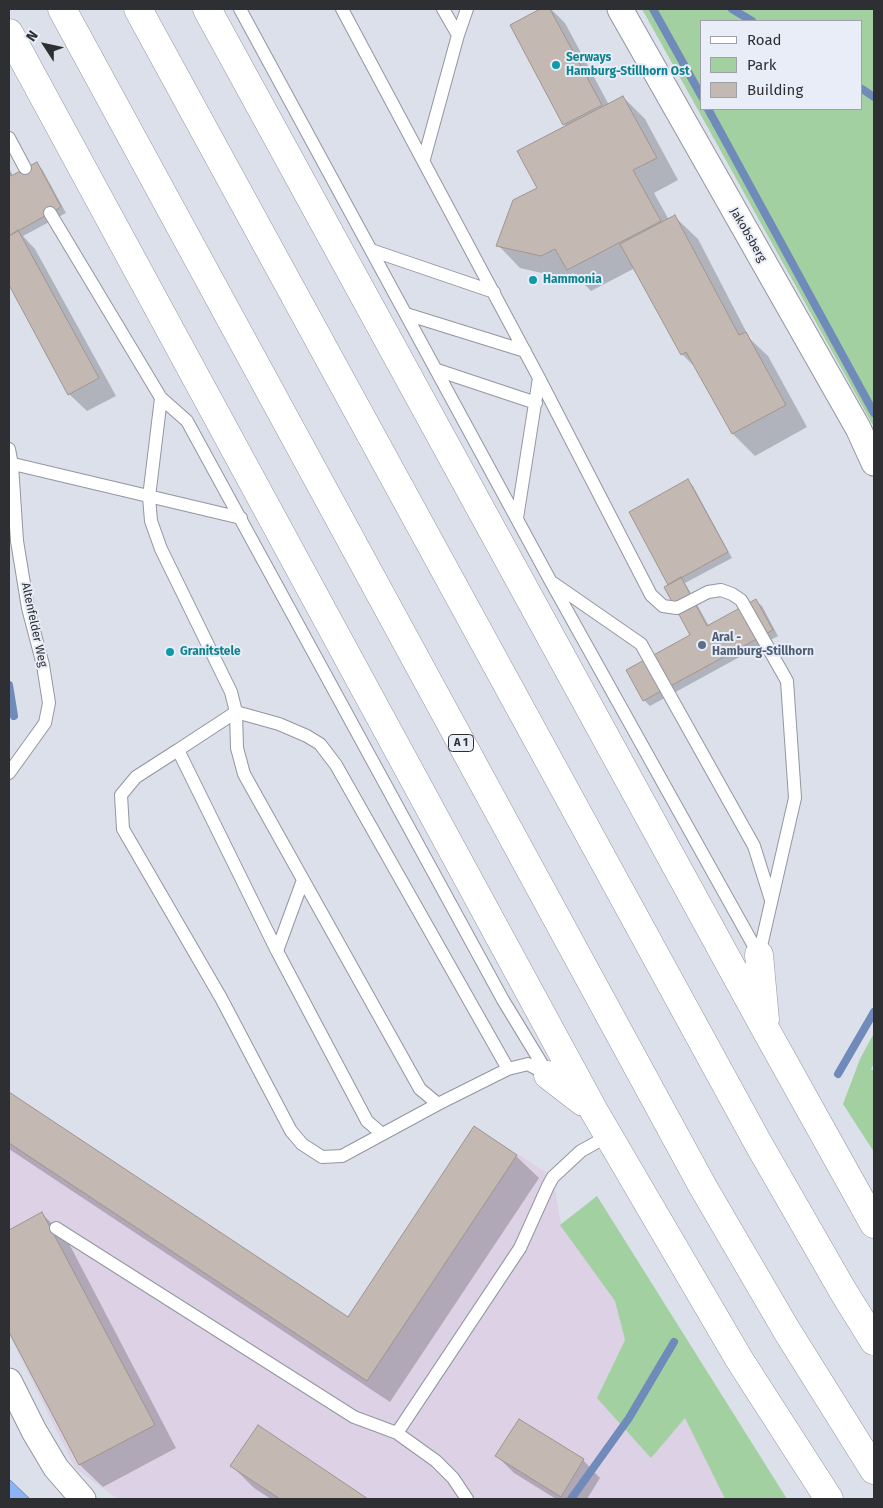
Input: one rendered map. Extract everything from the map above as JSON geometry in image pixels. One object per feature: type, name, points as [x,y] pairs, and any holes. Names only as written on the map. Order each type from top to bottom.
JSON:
[{"type":"highway","name":"A 1","points":[[62,9],[703,1187],[787,1330],[874,1470]]},
{"type":"highway","points":[[138,9],[758,1143],[874,1341]]},
{"type":"highway","points":[[207,9],[874,1224]]},
{"type":"highway","points":[[9,33],[594,1111],[739,1359],[829,1499]]},
{"type":"highway","points":[[758,955],[767,1032]]},
{"type":"highway","points":[[548,1074],[594,1111]]},
{"type":"street","name":"Jakobsberg","points":[[620,9],[858,428],[874,463]]},
{"type":"street","points":[[9,1380],[34,1431],[56,1468],[83,1499]]},
{"type":"lane","points":[[240,9],[550,580],[758,955]]},
{"type":"lane","points":[[342,9],[526,351],[651,596],[663,606],[677,608],[708,592],[720,590],[732,594],[741,600],[787,681],[795,798],[758,955]]},
{"type":"lane","points":[[443,9],[458,35]]},
{"type":"lane","points":[[424,159],[467,9]]},
{"type":"lane","points":[[9,138],[25,168]]},
{"type":"lane","points":[[50,213],[161,398],[187,420],[502,1000],[548,1074]]},
{"type":"lane","points":[[371,250],[494,292]]},
{"type":"lane","points":[[406,314],[526,351]]},
{"type":"lane","points":[[437,370],[536,403]]},
{"type":"lane","points":[[517,518],[539,378]]},
{"type":"lane","points":[[161,398],[149,497],[151,521],[161,549],[231,692],[236,712],[236,748],[244,774],[420,1090],[438,1104]]},
{"type":"lane","name":"Altenfelder Weg","points":[[9,449],[17,541],[28,608],[43,665],[49,704],[45,723],[9,773]]},
{"type":"lane","points":[[10,464],[241,518]]},
{"type":"lane","points":[[550,580],[641,644],[754,846],[771,900]]},
{"type":"lane","points":[[508,1069],[336,765],[320,744],[279,724],[236,712],[136,777],[121,795],[123,829],[221,998],[291,1131],[302,1144],[322,1157],[342,1156],[508,1069],[528,1064],[548,1074]]},
{"type":"lane","points":[[178,750],[277,952],[367,1121],[382,1134]]},
{"type":"lane","points":[[277,952],[303,880]]},
{"type":"lane","points":[[397,1433],[520,1248],[553,1177],[582,1151],[608,1136]]},
{"type":"lane","points":[[56,1228],[354,1418],[397,1433],[436,1461],[453,1478],[467,1499]]},
{"type":"shaded area","points":[[9,1092],[348,1316],[474,1126],[553,1177],[561,1225],[615,1301],[625,1340],[597,1398],[685,1417],[725,1499],[118,1499],[75,1468],[9,1334]]},
{"type":"green space","points":[[642,9],[874,9],[874,427]]},
{"type":"green space","points":[[874,1033],[874,1064],[871,1069],[874,1071],[874,1152],[843,1104],[860,1059]]},
{"type":"green space","points":[[597,1196],[787,1499],[725,1499],[685,1418],[651,1458],[597,1398],[625,1340],[615,1301],[560,1225]]},
{"type":"water","points":[[9,1479],[30,1499],[9,1499]]},
{"type":"building","name":"Serways Hamburg-Stillhorn Ost","points":[[540,9],[550,9],[602,105],[563,125],[510,25]]},
{"type":"building","points":[[623,96],[657,158],[633,170],[661,221],[567,270],[555,249],[541,256],[496,246],[513,200],[537,188],[517,151]]},
{"type":"building","points":[[37,162],[61,207],[9,236],[9,171],[11,176]]},
{"type":"building","points":[[675,215],[739,335],[746,332],[786,405],[732,434],[686,352],[681,355],[620,244]]},
{"type":"building","points":[[18,230],[99,378],[68,395],[9,285],[9,236]]},
{"type":"building","points":[[688,479],[728,552],[668,585],[629,512]]},
{"type":"building","points":[[681,577],[707,626],[756,599],[773,630],[643,701],[626,670],[690,635],[664,587]]},
{"type":"building","points":[[9,1092],[348,1317],[474,1126],[517,1155],[367,1381],[9,1143]]},
{"type":"building","points":[[42,1212],[155,1425],[79,1465],[9,1332],[9,1230]]},
{"type":"building","points":[[519,1419],[584,1459],[561,1497],[495,1456]]},
{"type":"building","points":[[258,1425],[368,1499],[280,1499],[230,1466]]},
{"type":"waterway","points":[[653,9],[700,93]]},
{"type":"waterway","points":[[732,9],[750,20]]},
{"type":"waterway","points":[[863,90],[874,97]]},
{"type":"waterway","points":[[709,110],[874,413]]},
{"type":"waterway","points":[[9,685],[14,716]]},
{"type":"waterway","points":[[838,1074],[874,1012]]},
{"type":"waterway","points":[[571,1499],[629,1418],[674,1342]]},
{"type":"place","name":"Serways Hamburg-Stillhorn Ost","points":[[556,65]]},
{"type":"place","name":"Hammonia","points":[[533,280]]},
{"type":"place","name":"Aral - Hamburg-Stillhorn","points":[[702,645]]},
{"type":"place","name":"Granitstele","points":[[170,652]]}]
